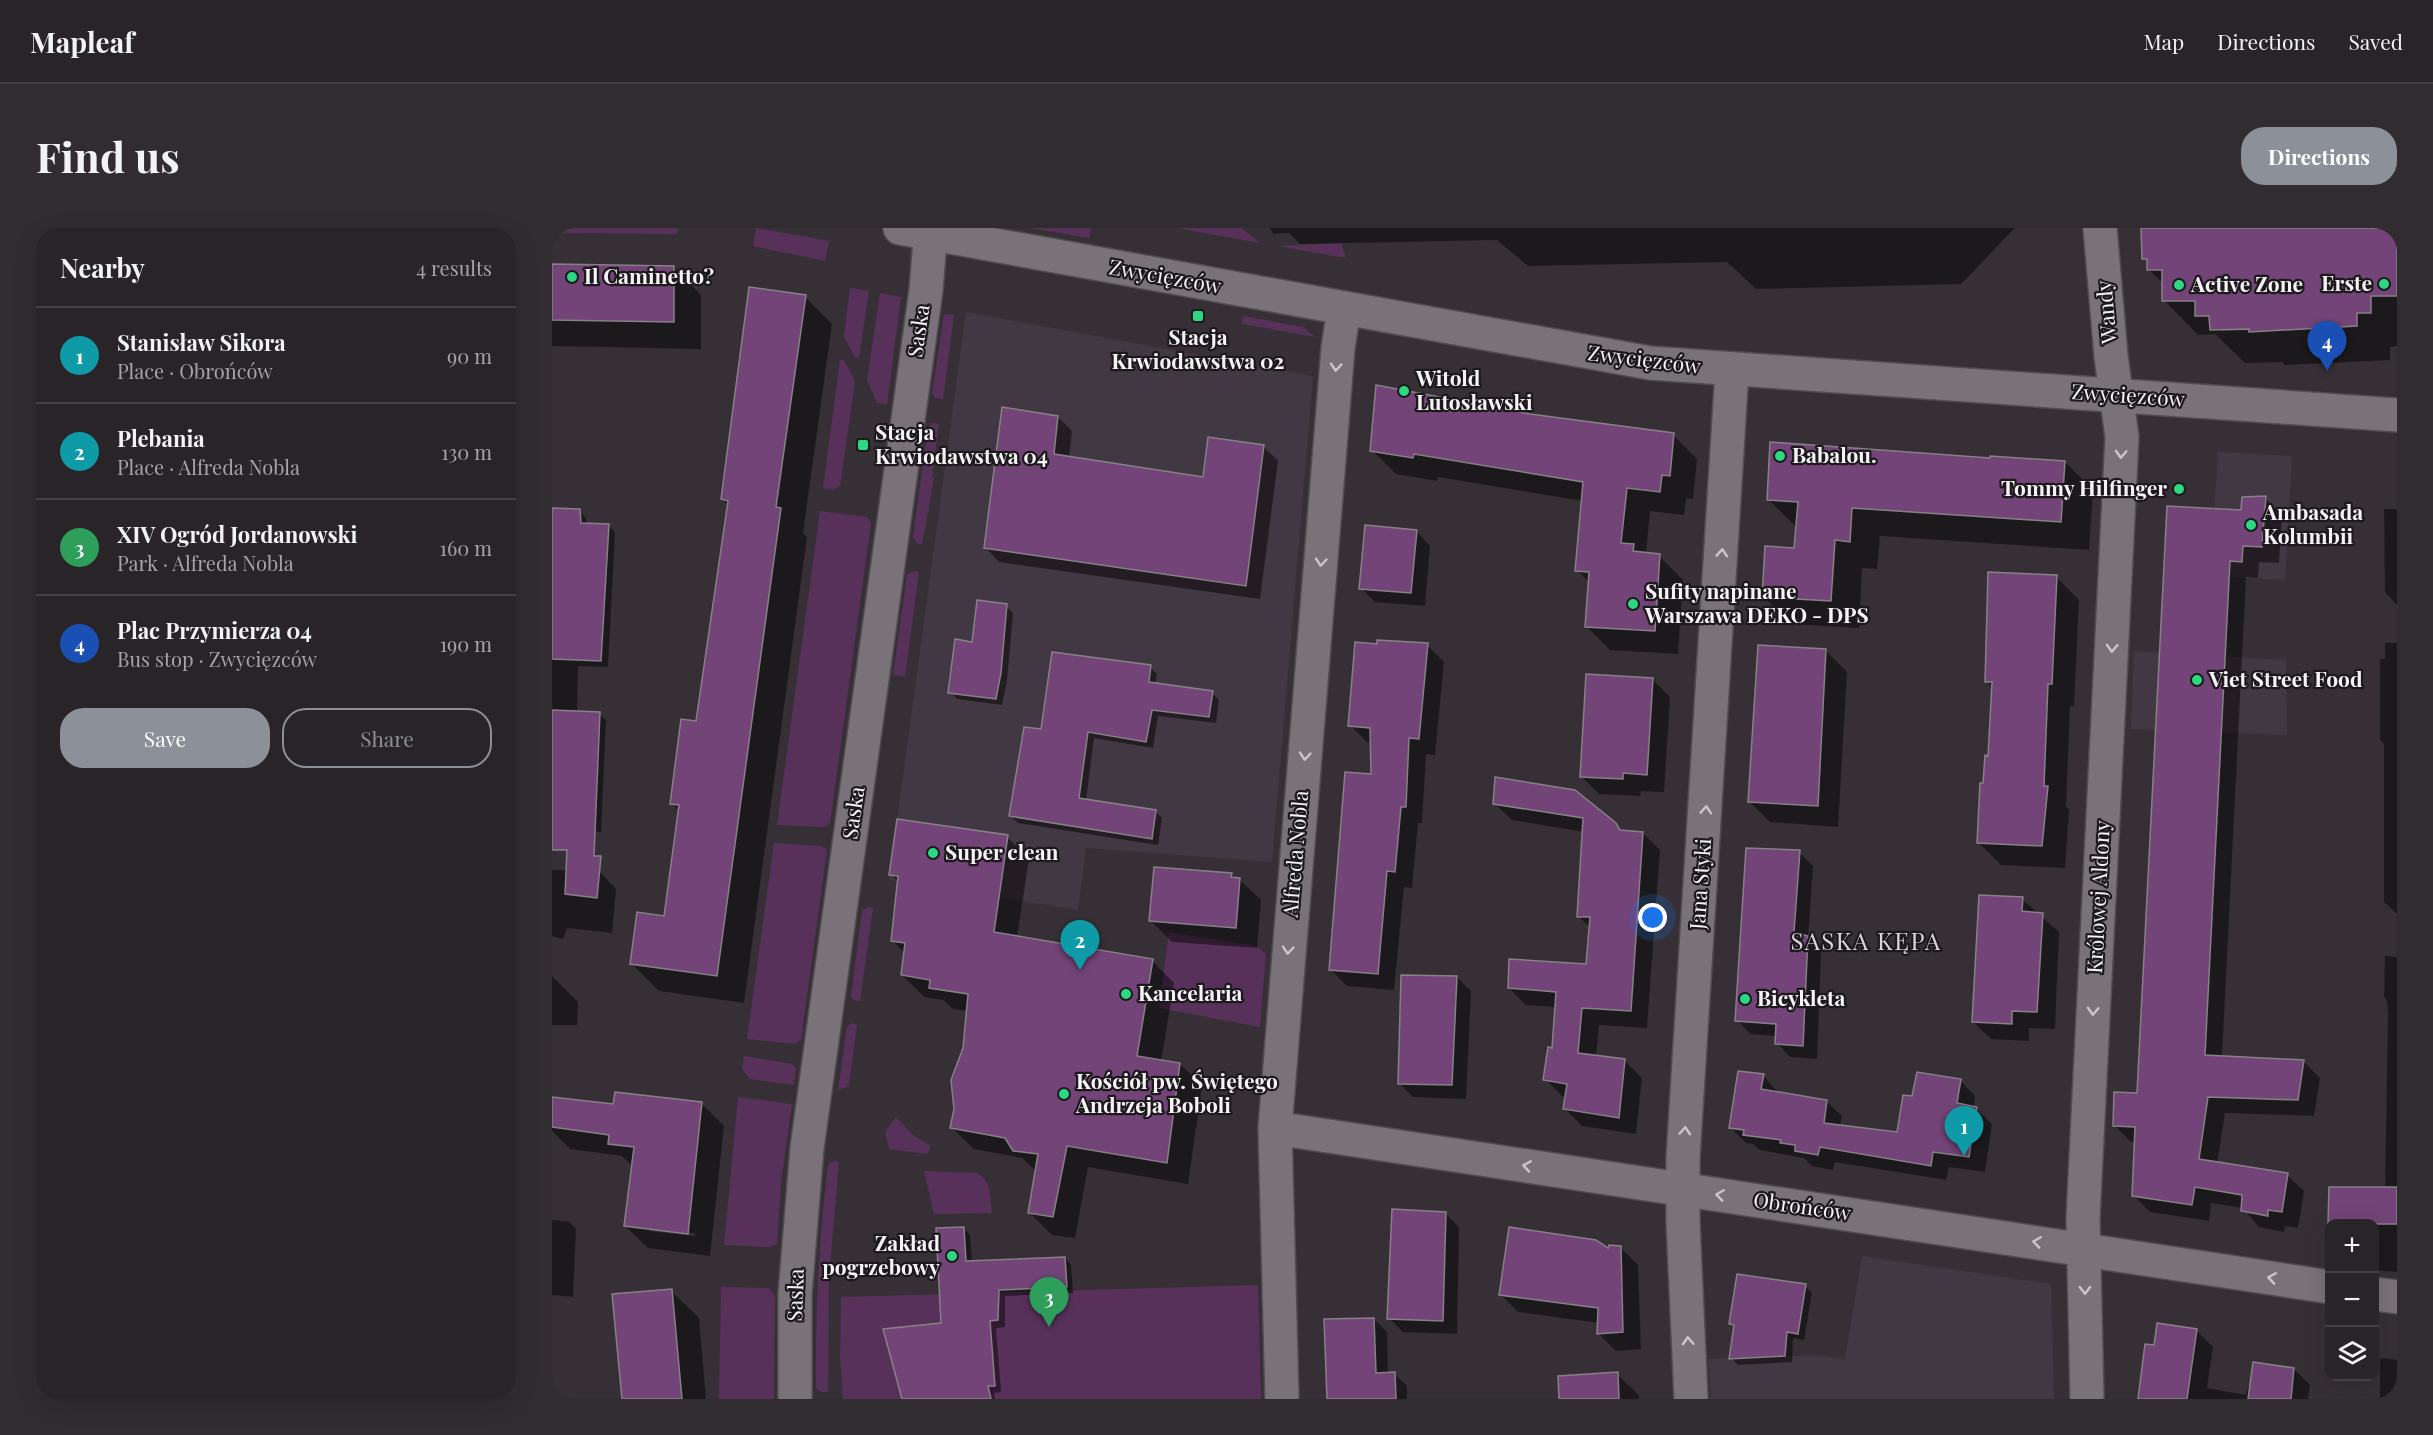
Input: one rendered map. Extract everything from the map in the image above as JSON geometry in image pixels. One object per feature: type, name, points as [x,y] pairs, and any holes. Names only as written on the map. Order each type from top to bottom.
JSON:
[{"type":"street","name":"Wandy","points":[[2100,228],[2116,396]]},
{"type":"street","name":"Zwycięzców","points":[[921,230],[1616,359],[1732,370],[2397,415]]},
{"type":"street","name":"Saska","points":[[795,1399],[795,1294],[807,1148],[926,290],[921,230]]},
{"type":"street","name":"Alfreda Nobla","points":[[1282,1399],[1275,1128],[1338,348],[1344,309]]},
{"type":"street","name":"Jana Styki","points":[[1691,1399],[1683,1189],[1732,370]]},
{"type":"street","name":"Królowej Aldony","points":[[2087,1399],[2083,1218],[2122,437],[2116,396]]},
{"type":"street","name":"Obrońców","points":[[1275,1128],[2325,1286]]},
{"type":"street","points":[[2379,1295],[2397,1297]]},
{"type":"shaded area","points":[[552,228],[678,228],[677,234],[561,233]]},
{"type":"shaded area","points":[[756,228],[829,241],[825,261],[753,246]]},
{"type":"shaded area","points":[[1030,228],[1091,228],[1089,238]]},
{"type":"shaded area","points":[[1177,228],[1242,228],[1260,243]]},
{"type":"shaded area","points":[[1341,243],[1346,258],[1277,246]]},
{"type":"shaded area","points":[[850,288],[869,291],[859,358],[855,357],[844,337]]},
{"type":"shaded area","points":[[880,293],[901,297],[887,404],[877,403],[867,380]]},
{"type":"shaded area","points":[[966,312],[1313,376],[1272,862],[1086,848],[1078,910],[889,880]]},
{"type":"shaded area","points":[[944,314],[954,315],[943,399],[936,398],[932,393]]},
{"type":"shaded area","points":[[1243,316],[1303,327],[1315,337],[1242,324]]},
{"type":"shaded area","points":[[840,360],[844,360],[855,381],[840,486],[833,490],[823,488]]},
{"type":"shaded area","points":[[933,423],[939,424],[932,476],[934,479],[922,544],[918,544],[913,537],[928,427]]},
{"type":"shaded area","name":"Ambasada Kolumbii","points":[[2218,452],[2292,456],[2285,580],[2210,576]]},
{"type":"shaded area","points":[[820,511],[867,517],[871,523],[830,824],[823,827],[777,825]]},
{"type":"shaded area","points":[[919,572],[905,676],[893,675],[907,574]]},
{"type":"shaded area","points":[[2134,651],[2286,660],[2287,735],[2131,729]]},
{"type":"shaded area","points":[[774,843],[821,846],[827,850],[801,1040],[795,1044],[747,1039]]},
{"type":"shaded area","points":[[868,907],[873,908],[860,1001],[854,1000],[851,996],[862,911]]},
{"type":"shaded area","points":[[1169,932],[1256,946],[1266,954],[1260,1027],[1159,1008]]},
{"type":"shaded area","points":[[852,1023],[857,1024],[849,1086],[838,1090],[847,1027]]},
{"type":"shaded area","points":[[744,1056],[792,1064],[796,1069],[794,1085],[750,1079],[742,1069]]},
{"type":"shaded area","points":[[738,1097],[792,1104],[781,1184],[777,1244],[770,1247],[724,1245]]},
{"type":"shaded area","points":[[896,1117],[913,1135],[931,1146],[927,1154],[889,1149],[885,1132]]},
{"type":"shaded area","points":[[833,1161],[839,1162],[829,1278],[828,1392],[821,1392],[816,1388],[818,1276],[828,1165]]},
{"type":"shaded area","points":[[924,1171],[977,1173],[982,1176],[988,1185],[992,1213],[934,1214]]},
{"type":"shaded area","points":[[1862,1256],[2051,1284],[2054,1399],[1711,1399],[1708,1359],[1816,1355],[1845,1359]]},
{"type":"shaded area","points":[[1258,1285],[1261,1399],[843,1399],[840,1356],[841,1297]]},
{"type":"shaded area","points":[[721,1287],[769,1288],[775,1296],[774,1399],[719,1399]]},
{"type":"building","points":[[2141,228],[2397,228],[2397,296],[2371,296],[2371,313],[2357,313],[2357,326],[2249,332],[2249,329],[2210,330],[2209,316],[2195,316],[2195,301],[2162,301],[2162,270],[2147,270],[2147,259],[2142,259]]},
{"type":"building","points":[[552,264],[674,266],[674,322],[552,320]]},
{"type":"building","points":[[749,287],[806,295],[776,507],[781,508],[717,976],[630,964],[637,912],[664,916],[679,805],[670,804],[681,719],[696,721],[728,501],[721,499]]},
{"type":"building","points":[[1376,385],[1530,414],[1674,433],[1670,476],[1662,475],[1660,492],[1627,488],[1621,543],[1634,544],[1633,551],[1660,554],[1655,631],[1585,627],[1589,572],[1575,571],[1583,482],[1414,454],[1413,458],[1370,451]]},
{"type":"building","points":[[1002,407],[1058,416],[1054,454],[1203,477],[1208,437],[1264,445],[1246,586],[984,548]]},
{"type":"building","points":[[1770,442],[1990,458],[1990,456],[2065,461],[2061,522],[1852,508],[1850,542],[1835,540],[1831,601],[1762,597],[1765,546],[1794,548],[1798,502],[1767,500]]},
{"type":"building","points":[[2266,496],[2262,547],[2243,546],[2242,562],[2230,561],[2205,1055],[2304,1060],[2298,1100],[2208,1097],[2199,1159],[2288,1173],[2282,1212],[2268,1210],[2268,1216],[2241,1211],[2242,1195],[2195,1187],[2192,1205],[2132,1196],[2135,1127],[2113,1126],[2114,1092],[2137,1093],[2167,506],[2241,510],[2242,497]]},
{"type":"building","points":[[552,508],[580,509],[581,523],[609,524],[601,661],[552,659]]},
{"type":"building","points":[[1365,525],[1417,530],[1411,593],[1359,589]]},
{"type":"building","points":[[1988,572],[2057,575],[2052,684],[2048,684],[2044,786],[2048,786],[2042,846],[1977,843],[1980,783],[1983,783],[1985,755],[1988,756],[1992,682],[1985,682]]},
{"type":"building","points":[[977,600],[1007,604],[1001,673],[996,699],[948,693],[955,639],[972,642]]},
{"type":"building","points":[[1377,640],[1428,643],[1419,739],[1409,738],[1406,807],[1401,807],[1395,872],[1387,871],[1378,974],[1329,970],[1345,772],[1371,774],[1370,728],[1348,726],[1355,642],[1377,644]]},
{"type":"building","points":[[1758,645],[1826,649],[1818,806],[1748,802]]},
{"type":"building","points":[[1052,652],[1151,665],[1149,682],[1213,691],[1209,717],[1152,710],[1146,742],[1088,732],[1079,798],[1156,810],[1152,839],[1009,816],[1024,727],[1041,729]]},
{"type":"building","points":[[1586,674],[1653,678],[1647,775],[1623,773],[1623,779],[1580,777]]},
{"type":"building","points":[[552,710],[600,712],[594,856],[601,856],[597,898],[565,894],[567,850],[552,850]]},
{"type":"building","points":[[1495,777],[1575,790],[1616,823],[1620,830],[1643,832],[1631,1011],[1582,1008],[1578,1053],[1625,1059],[1619,1118],[1563,1109],[1567,1084],[1543,1080],[1548,1047],[1552,1048],[1556,992],[1508,988],[1509,959],[1586,964],[1590,917],[1577,917],[1583,818],[1493,804]]},
{"type":"building","points":[[897,819],[1008,835],[994,932],[1153,959],[1137,1056],[1180,1063],[1167,1163],[1067,1146],[1053,1217],[1028,1213],[1038,1154],[1013,1151],[1005,1138],[950,1128],[954,1109],[951,1080],[963,1048],[968,994],[929,988],[930,980],[901,975],[905,943],[891,941],[898,876],[889,875]]},
{"type":"building","points":[[1746,848],[1800,850],[1794,932],[1808,936],[1803,1046],[1775,1044],[1776,1024],[1735,1021]]},
{"type":"building","points":[[1154,867],[1232,873],[1231,877],[1240,878],[1236,928],[1149,921]]},
{"type":"building","points":[[1979,895],[2023,897],[2022,911],[2043,913],[2037,1012],[2012,1011],[2012,1024],[1972,1022]]},
{"type":"building","points":[[1401,975],[1457,976],[1452,1085],[1398,1084]]},
{"type":"building","points":[[1738,1071],[1764,1074],[1761,1089],[1827,1100],[1824,1123],[1897,1132],[1903,1095],[1912,1096],[1917,1072],[1961,1079],[1957,1103],[1977,1107],[1969,1157],[1933,1152],[1931,1166],[1820,1147],[1818,1155],[1795,1151],[1795,1145],[1780,1143],[1781,1140],[1743,1135],[1744,1130],[1729,1128]]},
{"type":"building","points":[[615,1092],[702,1102],[688,1234],[624,1226],[634,1147],[608,1144],[609,1135],[552,1127],[552,1097],[613,1104]]},
{"type":"building","points":[[2329,1187],[2397,1187],[2397,1224],[2379,1224],[2379,1219],[2328,1219]]},
{"type":"building","points":[[1392,1209],[1446,1212],[1443,1321],[1387,1319]]},
{"type":"building","points":[[964,1227],[966,1261],[1065,1257],[1067,1287],[999,1290],[998,1320],[990,1321],[995,1386],[988,1386],[991,1399],[902,1399],[883,1329],[941,1323],[936,1228]]},
{"type":"building","points":[[1509,1227],[1596,1240],[1608,1248],[1609,1245],[1621,1246],[1623,1332],[1597,1334],[1598,1308],[1499,1295]]},
{"type":"building","points":[[1737,1274],[1806,1284],[1798,1334],[1787,1332],[1785,1356],[1729,1359],[1734,1325],[1729,1324]]},
{"type":"building","points":[[672,1289],[682,1399],[622,1399],[612,1294]]},
{"type":"building","points":[[1374,1318],[1376,1373],[1395,1372],[1396,1399],[1327,1399],[1324,1319]]},
{"type":"building","points":[[2157,1323],[2197,1329],[2187,1399],[2138,1399],[2145,1344],[2154,1345]]},
{"type":"building","points":[[2253,1362],[2294,1368],[2291,1399],[2248,1399]]},
{"type":"building","points":[[1618,1372],[1619,1399],[1559,1399],[1558,1376]]},
{"type":"place","name":"Il Caminetto?","points":[[572,277]]},
{"type":"place","name":"Erste","points":[[2384,284]]},
{"type":"place","name":"Active Zone","points":[[2179,285]]},
{"type":"place","name":"Stacja Krwiodawstwa 02","points":[[1198,316]]},
{"type":"place","name":"Plac Przymierza 04","points":[[2327,371]]},
{"type":"place","name":"Witold Lutosławski","points":[[1404,391]]},
{"type":"place","name":"Stacja Krwiodawstwa 04","points":[[863,445]]},
{"type":"place","name":"Babalou.","points":[[1780,456]]},
{"type":"place","name":"Tommy Hilfinger","points":[[2179,489]]},
{"type":"place","name":"Ambasada Kolumbii","points":[[2251,525]]},
{"type":"place","name":"Sufity napinane Warszawa DEKO - DPS","points":[[1633,604]]},
{"type":"place","name":"Viet Street Food","points":[[2197,680]]},
{"type":"place","name":"Super clean","points":[[933,853]]},
{"type":"place","name":"Plebania","points":[[1080,970]]},
{"type":"place","name":"Kancelaria","points":[[1126,994]]},
{"type":"place","name":"Bicykleta","points":[[1745,999]]},
{"type":"place","name":"Kościół pw. Świętego Andrzeja Boboli","points":[[1064,1094]]},
{"type":"place","name":"Stanisław Sikora","points":[[1964,1156]]},
{"type":"place","name":"Zakład pogrzebowy","points":[[952,1256]]},
{"type":"place","name":"XIV Ogród Jordanowski","points":[[1049,1327]]},
{"type":"district","name":"SASKA KĘPA","points":[[1866,942]]}]
